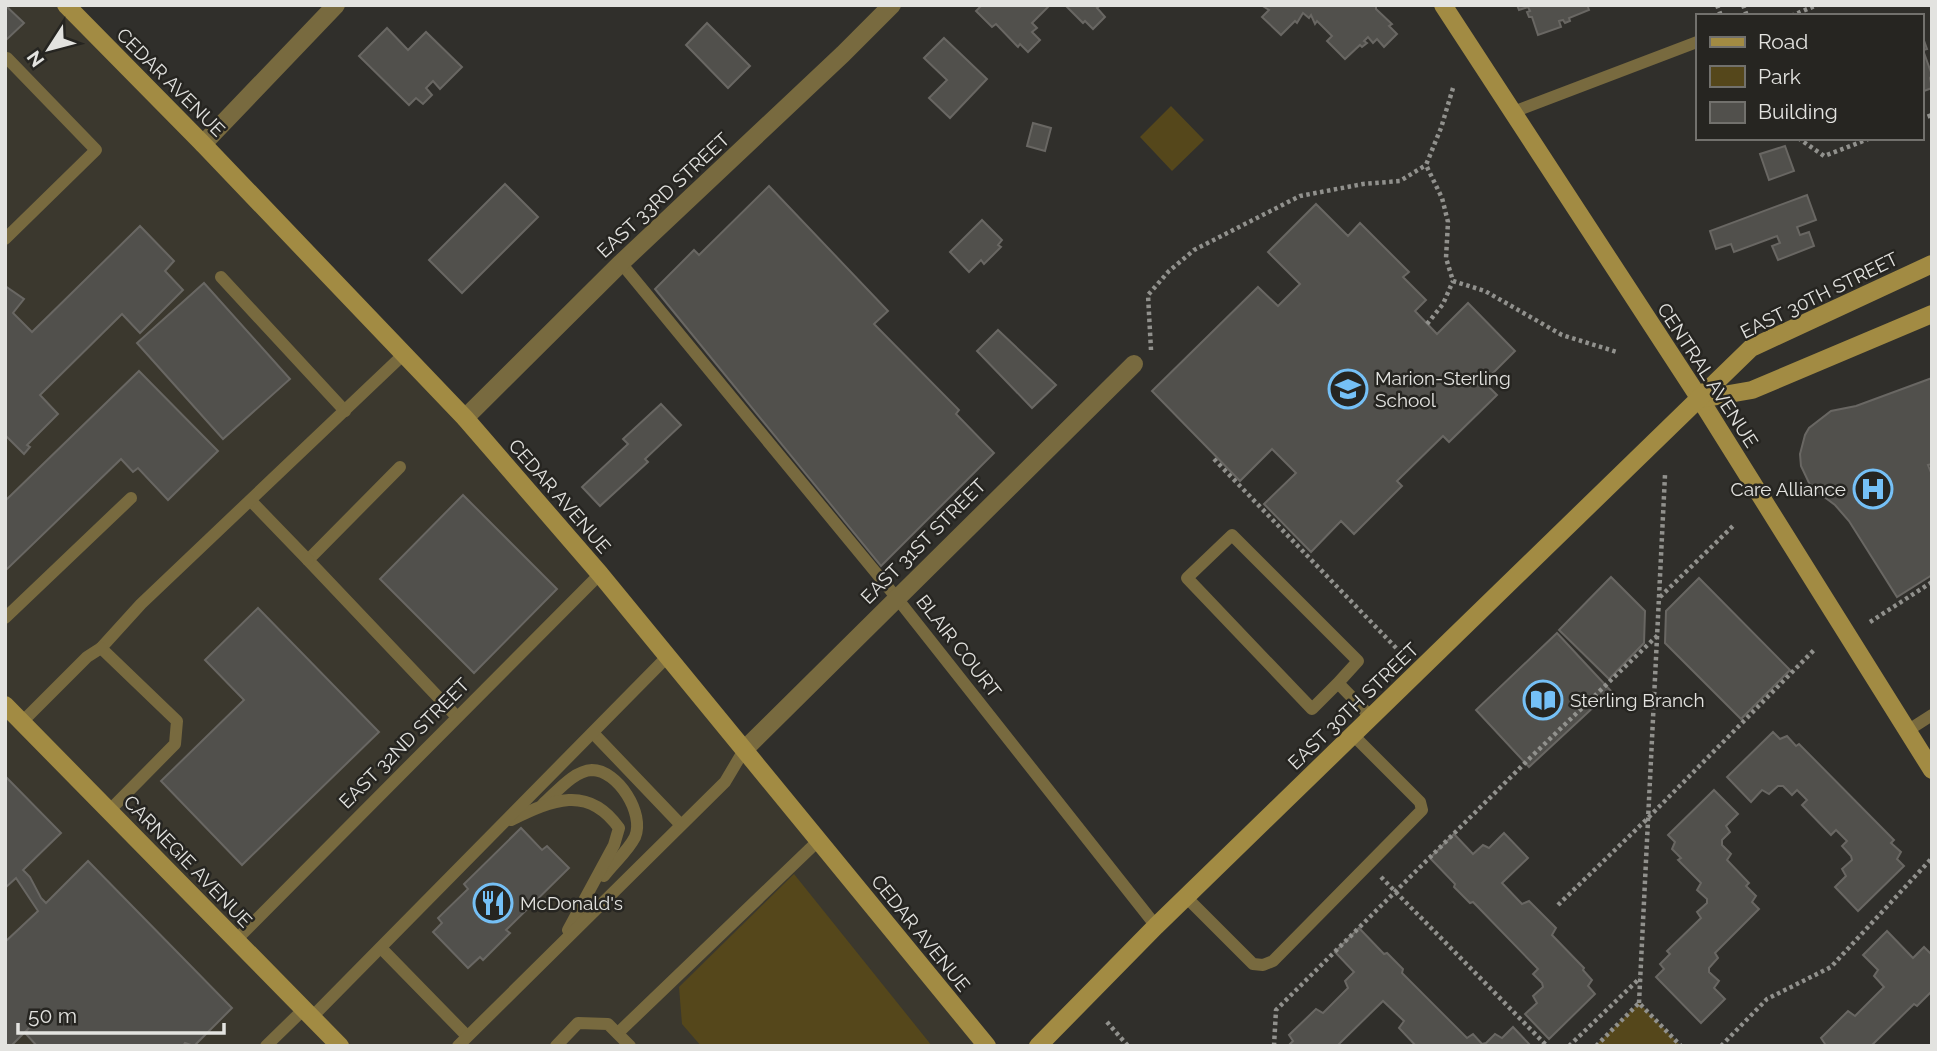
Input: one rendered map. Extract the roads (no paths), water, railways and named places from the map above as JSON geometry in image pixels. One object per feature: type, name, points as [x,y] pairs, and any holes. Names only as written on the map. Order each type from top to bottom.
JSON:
[{"type":"street","name":"CEDAR AVENUE","points":[[66,5],[466,418],[600,574],[987,1046]]},
{"type":"street","points":[[203,144],[336,5]]},
{"type":"street","name":"EAST 33RD STREET","points":[[466,418],[621,263],[892,5]]},
{"type":"street","name":"CENTRAL AVENUE","points":[[1443,5],[1700,399],[1932,770]]},
{"type":"street","name":"EAST 30TH STREET","points":[[1038,1046],[1156,926],[1751,348],[1932,264]]},
{"type":"street","points":[[1700,399],[1752,390],[1932,314]]},
{"type":"street","name":"EAST 31ST STREET","points":[[744,750],[1134,364]]},
{"type":"street","name":"CARNEGIE AVENUE","points":[[11,713],[340,1046]]},
{"type":"lane","points":[[1513,112],[1696,42]]},
{"type":"lane","points":[[5,239],[96,150],[7,58]]},
{"type":"lane","name":"BLAIR COURT","points":[[621,263],[896,597],[1156,926]]},
{"type":"lane","points":[[221,277],[345,411]]},
{"type":"lane","points":[[11,713],[101,648],[141,604],[404,354]]},
{"type":"lane","points":[[308,560],[400,467]]},
{"type":"lane","points":[[5,618],[131,498]]},
{"type":"lane","points":[[251,501],[457,717]]},
{"type":"lane","points":[[1232,535],[1358,661],[1338,683],[1312,709],[1187,578],[1232,535]]},
{"type":"lane","name":"EAST 32ND STREET","points":[[236,940],[600,574]]},
{"type":"lane","points":[[101,648],[177,722],[175,744],[109,811]]},
{"type":"lane","points":[[266,1046],[308,1013],[381,948],[667,657]]},
{"type":"lane","points":[[1338,683],[1371,718]]},
{"type":"lane","points":[[1907,731],[1932,715]]},
{"type":"lane","points":[[593,733],[681,825]]},
{"type":"lane","points":[[1186,897],[1253,964],[1263,965],[1273,961],[1422,810],[1420,802],[1353,735]]},
{"type":"lane","points":[[457,1046],[725,782],[744,750]]},
{"type":"lane","points":[[541,806],[576,774],[594,770],[610,776],[634,808],[637,822],[635,837],[582,904]]},
{"type":"lane","points":[[503,824],[541,806],[572,798],[608,812],[619,828],[614,845],[562,943]]},
{"type":"lane","points":[[618,1033],[818,841]]},
{"type":"lane","points":[[381,948],[467,1036]]},
{"type":"lane","points":[[555,1046],[578,1023],[608,1024],[630,1046]]},
{"type":"place","name":"Marion-Sterling School","points":[[1348,389]]},
{"type":"place","name":"Care Alliance","points":[[1873,489]]},
{"type":"place","name":"Sterling Branch","points":[[1543,700]]},
{"type":"place","name":"McDonald's","points":[[493,903]]}]
